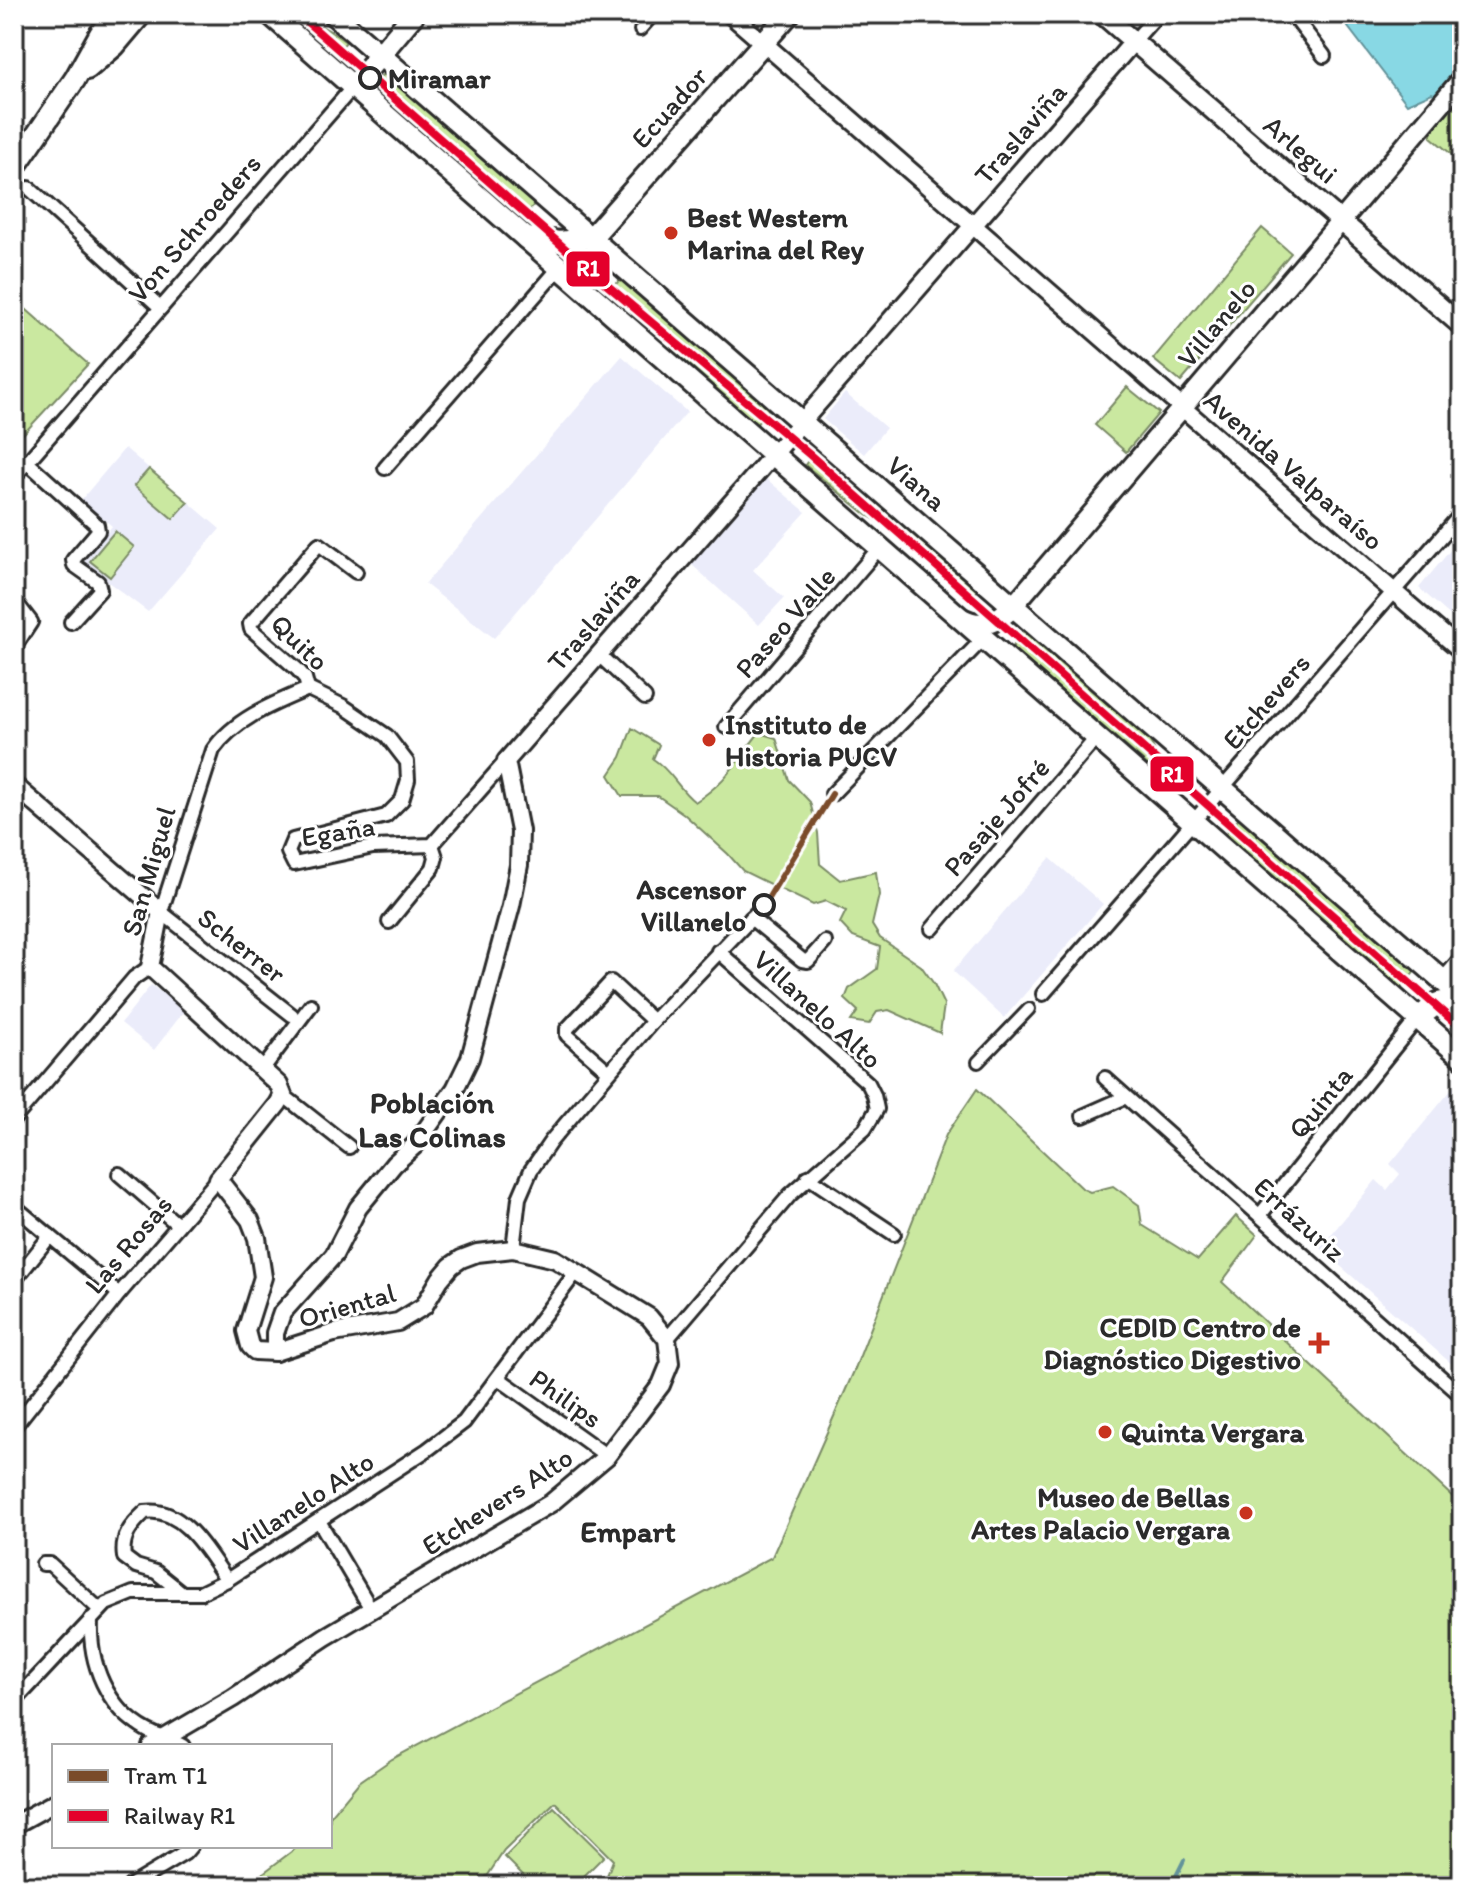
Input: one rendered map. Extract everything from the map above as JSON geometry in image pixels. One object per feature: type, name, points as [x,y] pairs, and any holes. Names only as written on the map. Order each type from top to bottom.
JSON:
[{"type":"main road","points":[[14,168],[116,14]]},
{"type":"main road","points":[[75,79],[114,46],[141,14]]},
{"type":"main road","points":[[270,14],[1462,1057]]},
{"type":"main road","name":"Viana","points":[[333,14],[1462,997]]},
{"type":"main road","name":"Von Schroeders","points":[[353,87],[414,14]]},
{"type":"main road","name":"Ecuador","points":[[591,238],[789,14]]},
{"type":"main road","name":"Arlegui","points":[[1102,14],[1462,326]]},
{"type":"main road","name":"Villanelo","points":[[1014,605],[1462,79]]},
{"type":"main road","points":[[526,238],[560,242],[591,238]]},
{"type":"main road","points":[[962,619],[976,624],[991,622],[1014,605]]},
{"type":"main road","points":[[1418,1018],[1435,1004],[1462,997]]},
{"type":"street","points":[[640,30],[654,14]]},
{"type":"street","name":"Avenida Valparaíso","points":[[730,14],[1462,651]]},
{"type":"street","name":"Traslaviña","points":[[506,761],[1158,14]]},
{"type":"street","points":[[1292,14],[1324,56]]},
{"type":"street","name":"Von Schroeders","points":[[14,477],[353,87]]},
{"type":"street","points":[[29,188],[161,308]]},
{"type":"street","points":[[385,468],[560,267]]},
{"type":"street","points":[[27,462],[97,525],[98,531],[73,560],[74,565],[98,582],[100,590],[71,622]]},
{"type":"street","name":"Etchevers","points":[[1043,994],[1462,513]]},
{"type":"street","name":"Quito","points":[[356,572],[319,544],[249,626],[298,670],[305,678],[308,689],[343,706],[387,736],[397,747]]},
{"type":"street","name":"Paseo Valle","points":[[726,727],[880,547]]},
{"type":"street","points":[[14,600],[31,622],[14,648]]},
{"type":"street","points":[[832,794],[984,638]]},
{"type":"street","points":[[598,654],[645,698]]},
{"type":"street","name":"San Miguel","points":[[14,1119],[134,978],[150,967],[161,912],[213,750],[239,724],[308,689]]},
{"type":"street","name":"Pasaje Jofré","points":[[932,929],[1097,737]]},
{"type":"street","name":"Egaña","points":[[397,747],[407,762],[408,780],[402,800],[386,816],[302,836],[293,840],[288,852],[292,862],[298,864],[373,847],[419,848],[432,845]]},
{"type":"street","points":[[389,922],[433,868],[436,857],[432,845],[506,761]]},
{"type":"street","points":[[218,1179],[250,1220],[261,1259],[263,1277],[248,1321],[247,1338],[255,1351],[275,1352],[275,1333],[282,1313],[334,1255],[358,1208],[394,1164],[415,1145],[455,1089],[470,1058],[519,865],[520,831],[506,761]]},
{"type":"street","points":[[14,785],[161,912]]},
{"type":"street","name":"Villanelo Alto","points":[[513,1249],[519,1198],[531,1170],[551,1141],[653,1021],[764,905]]},
{"type":"street","name":"Scherrer","points":[[161,912],[292,1015]]},
{"type":"street","points":[[751,918],[802,960],[808,961],[825,942]]},
{"type":"street","name":"Villanelo Alto","points":[[718,951],[868,1083],[874,1095],[877,1109],[865,1129],[808,1177]]},
{"type":"street","points":[[1442,980],[1462,957]]},
{"type":"street","points":[[150,967],[279,1085],[283,1095],[349,1147]]},
{"type":"street","points":[[608,1071],[567,1035],[567,1029],[611,982],[653,1021]]},
{"type":"street","points":[[262,1070],[311,1005]]},
{"type":"street","points":[[978,1062],[1029,1009]]},
{"type":"street","name":"Quinta","points":[[1260,1215],[1418,1018]]},
{"type":"street","name":"Errázuriz","points":[[1105,1078],[1462,1396]]},
{"type":"street","name":"Las Rosas","points":[[14,1427],[283,1095]]},
{"type":"street","points":[[1083,1116],[1126,1097]]},
{"type":"street","points":[[119,1174],[178,1225]]},
{"type":"street","points":[[667,1339],[808,1177],[894,1234]]},
{"type":"street","points":[[14,1206],[119,1294]]},
{"type":"street","points":[[14,1281],[50,1236]]},
{"type":"street","name":"Oriental","points":[[275,1352],[334,1333],[398,1322],[424,1306],[440,1279],[461,1259],[477,1253],[513,1249],[555,1259],[577,1271],[649,1317],[667,1339]]},
{"type":"street","name":"Villanelo Alto","points":[[14,1702],[106,1604],[133,1593],[200,1593],[227,1580],[427,1450],[464,1422],[577,1271]]},
{"type":"street","name":"Etchevers Alto","points":[[158,1742],[371,1609],[551,1503],[607,1456],[667,1373],[670,1363],[667,1339]]},
{"type":"street","name":"Philips","points":[[498,1378],[607,1456]]},
{"type":"street","points":[[181,1592],[156,1572],[136,1566],[124,1557],[122,1544],[126,1535],[145,1512],[158,1510],[186,1528],[198,1538],[227,1580]]},
{"type":"street","points":[[319,1521],[371,1609]]},
{"type":"street","points":[[43,1564],[50,1564],[95,1614],[90,1642],[102,1685],[116,1706],[158,1742]]},
{"type":"street","points":[[14,1825],[52,1804]]},
{"type":"street","points":[[130,1886],[189,1848]]},
{"type":"shaded area","points":[[622,356],[687,412],[494,638],[425,584]]},
{"type":"shaded area","points":[[845,393],[886,428],[864,454],[823,419]]},
{"type":"shaded area","points":[[125,448],[220,529],[148,612],[83,563],[112,526],[81,500]]},
{"type":"shaded area","points":[[764,477],[806,512],[753,570],[784,598],[759,625],[691,564]]},
{"type":"shaded area","points":[[1462,536],[1462,626],[1419,588]]},
{"type":"shaded area","points":[[1050,858],[1103,904],[1004,1018],[953,971]]},
{"type":"shaded area","points":[[151,985],[185,1010],[154,1050],[121,1023]]},
{"type":"shaded area","points":[[1457,1083],[1462,1087],[1462,1373],[1320,1248],[1376,1180],[1387,1190],[1400,1174],[1390,1164]]},
{"type":"green space","points":[[285,14],[308,20],[346,42],[334,56]]},
{"type":"green space","points":[[385,72],[535,203],[529,211],[436,130],[407,118],[370,87]]},
{"type":"green space","points":[[1462,97],[1462,163],[1431,137],[1431,127]]},
{"type":"green space","points":[[1262,228],[1291,253],[1181,382],[1153,359]]},
{"type":"green space","points":[[621,278],[770,407],[756,425],[607,296]]},
{"type":"green space","points":[[19,303],[88,364],[14,444],[14,309]]},
{"type":"green space","points":[[1127,387],[1159,413],[1126,452],[1095,425]]},
{"type":"green space","points":[[820,449],[978,584],[976,594],[969,600],[891,530],[867,515],[805,465]]},
{"type":"green space","points":[[149,469],[188,502],[173,519],[134,486]]},
{"type":"green space","points":[[115,531],[134,547],[110,577],[90,561]]},
{"type":"green space","points":[[1025,629],[1144,730],[1156,753],[1192,786],[1179,792],[1012,648]]},
{"type":"green space","points":[[632,728],[659,745],[653,759],[695,802],[724,778],[759,733],[776,738],[789,780],[810,802],[818,833],[820,864],[840,880],[876,872],[879,895],[872,925],[880,938],[921,966],[934,984],[944,1005],[940,1033],[889,1010],[877,1012],[869,1024],[851,1021],[858,1011],[845,999],[849,989],[877,969],[880,947],[853,937],[840,923],[846,911],[826,901],[813,905],[743,871],[684,814],[658,796],[622,796],[609,775],[621,757]]},
{"type":"green space","points":[[1240,816],[1416,970],[1401,988],[1226,834]]},
{"type":"green space","name":"Quinta Vergara","points":[[977,1089],[1083,1189],[1090,1192],[1113,1186],[1139,1205],[1142,1225],[1198,1260],[1236,1216],[1257,1235],[1222,1282],[1456,1500],[1462,1493],[1462,1886],[603,1886],[613,1860],[555,1802],[504,1851],[488,1875],[474,1886],[246,1886],[296,1848],[332,1848],[332,1815],[359,1782],[392,1759],[772,1557],[854,1371],[946,1135]]},
{"type":"green space","points":[[554,1807],[604,1856],[574,1886],[534,1886],[505,1857]]},
{"type":"water","points":[[1338,14],[1462,14],[1462,97],[1454,104],[1432,93],[1407,104]]},
{"type":"waterway","points":[[1171,1886],[1184,1860]]},
{"type":"railway","points":[[764,905],[832,794]]},
{"type":"tram line","name":"T1","points":[[764,905],[832,794]]},
{"type":"rail line","name":"R1","points":[[298,14],[601,280],[810,455],[1462,1029]]},
{"type":"place","name":"Miramar","points":[[370,78]]},
{"type":"place","name":"Best Western Marina del Rey","points":[[671,233]]},
{"type":"place","name":"Instituto de Historia PUCV","points":[[709,740]]},
{"type":"place","name":"Ascensor Villanelo","points":[[764,905]]},
{"type":"place","name":"CEDID Centro de Diagnóstico Digestivo","points":[[1319,1343]]},
{"type":"place","name":"Quinta Vergara","points":[[1105,1432]]},
{"type":"place","name":"Museo de Bellas Artes Palacio Vergara","points":[[1246,1513]]},
{"type":"district","name":"Población Las Colinas","points":[[432,1119]]},
{"type":"district","name":"Empart","points":[[628,1531]]}]
